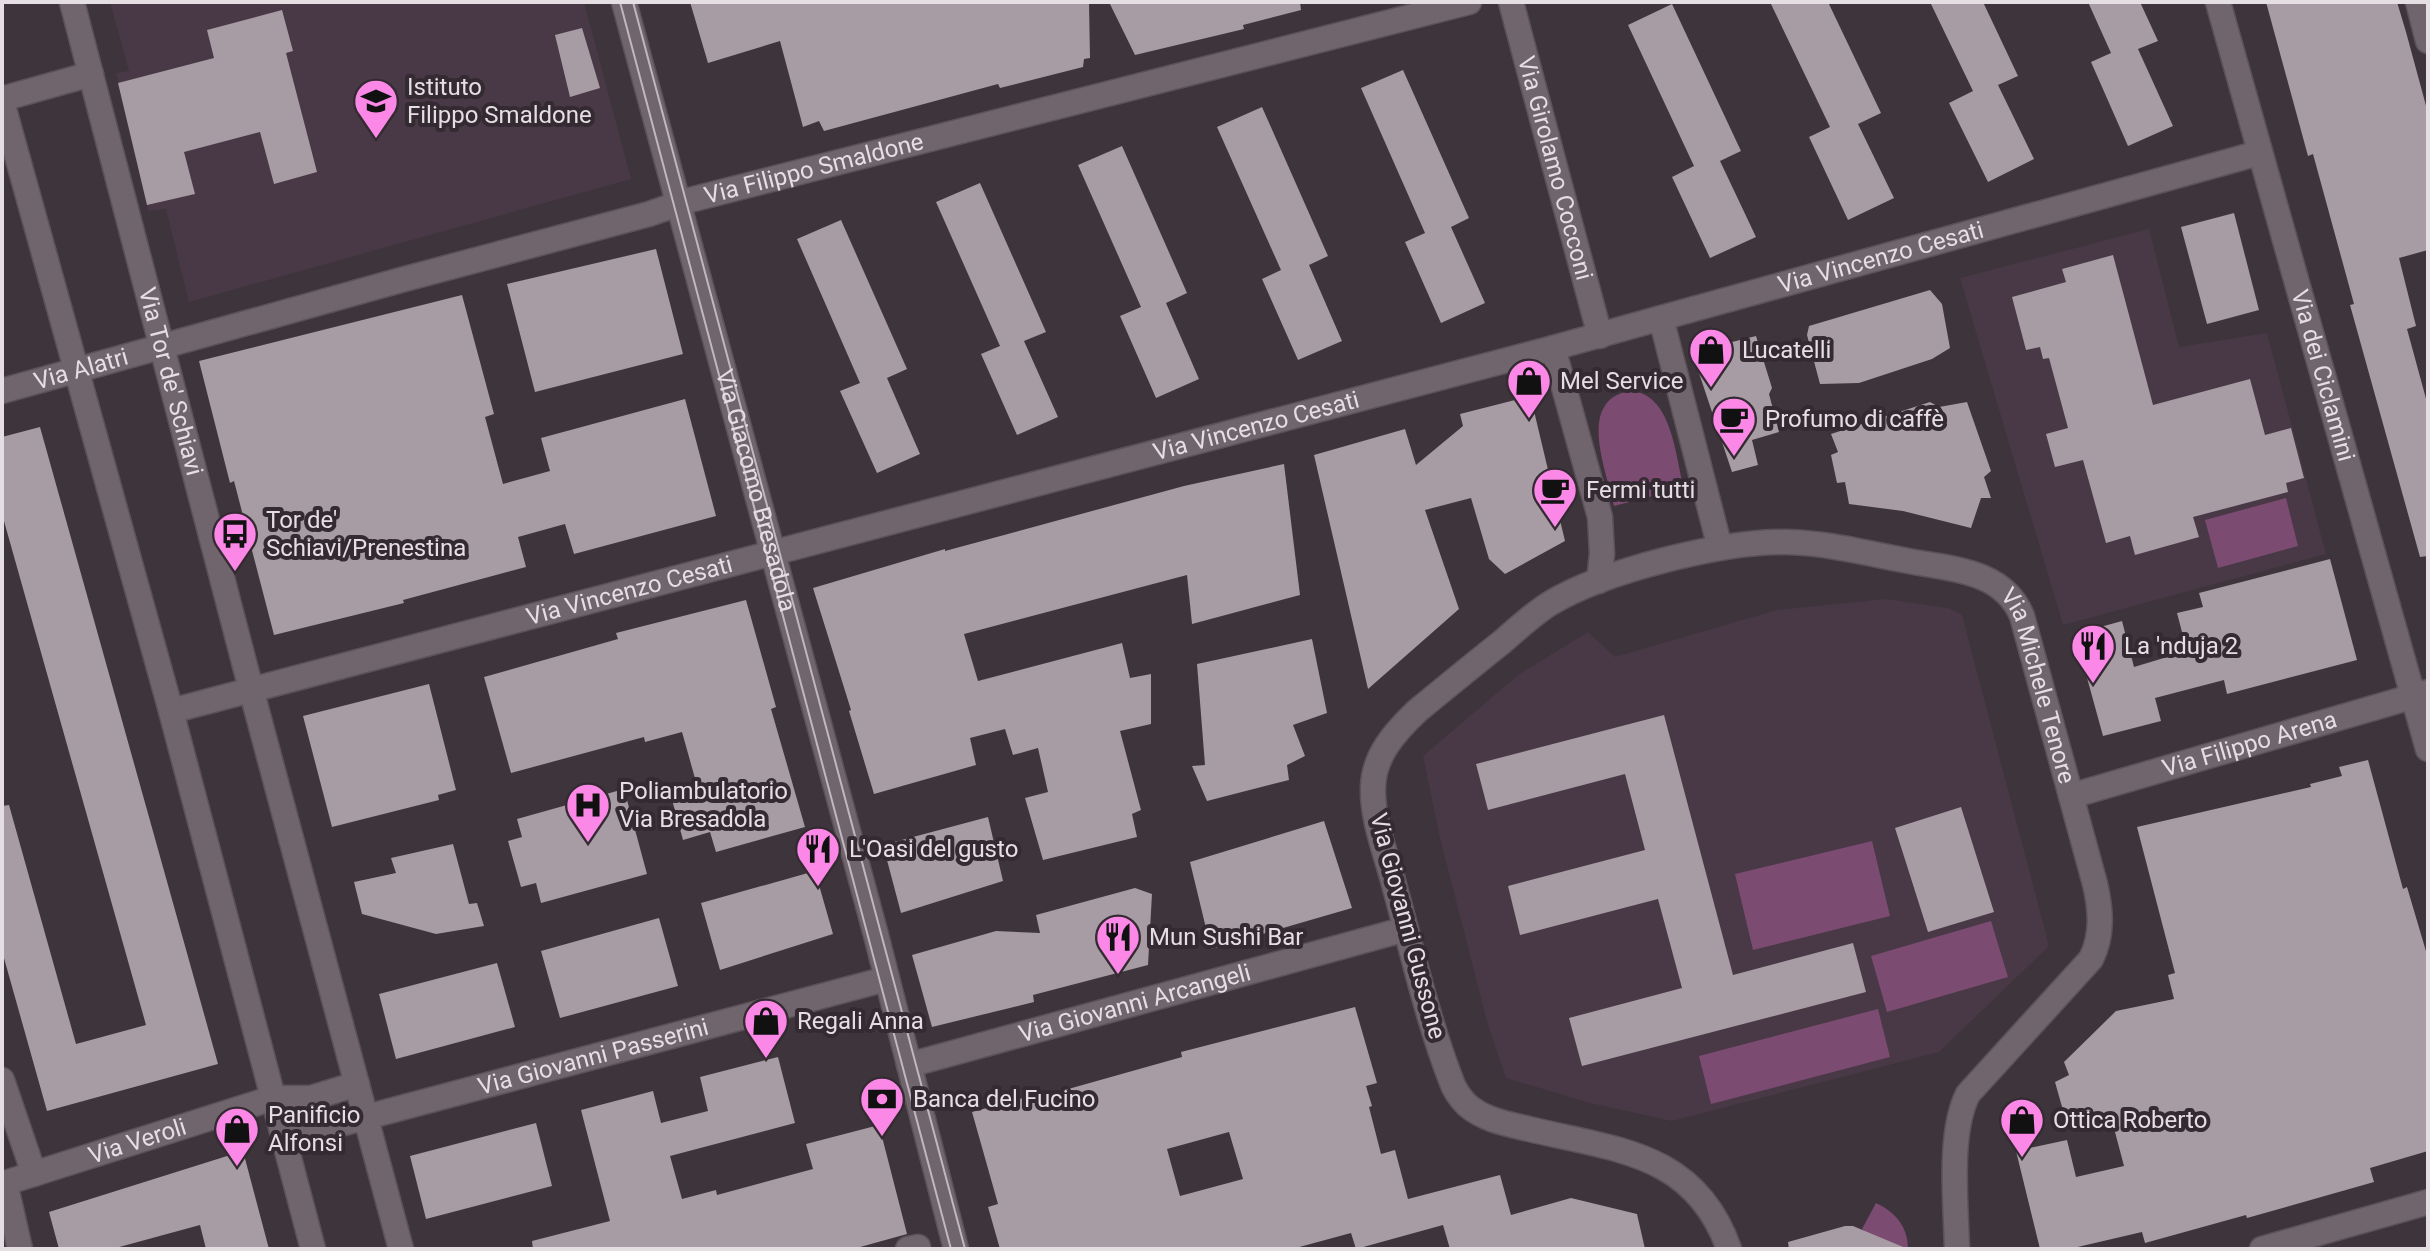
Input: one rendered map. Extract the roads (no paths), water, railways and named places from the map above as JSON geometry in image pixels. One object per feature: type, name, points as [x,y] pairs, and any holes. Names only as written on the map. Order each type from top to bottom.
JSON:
[{"type":"street","name":"Via Tor de' Schiavi","points":[[72,2],[401,1249]]},
{"type":"street","name":"Via Giacomo Bresadola","points":[[624,2],[911,1072]]},
{"type":"street","name":"Via Filippo Smaldone","points":[[161,348],[680,203],[1469,2]]},
{"type":"street","name":"Via Girolamo Cocconi","points":[[1511,2],[1600,336]]},
{"type":"street","name":"Via dei Ciclamini","points":[[2218,2],[2259,153],[2420,694],[2428,749]]},
{"type":"street","points":[[2418,2],[2428,41]]},
{"type":"street","points":[[91,74],[2,100],[171,711],[313,1249]]},
{"type":"street","name":"Via Vincenzo Cesati","points":[[251,689],[1600,336],[2259,153]]},
{"type":"street","points":[[1661,318],[1720,548]]},
{"type":"street","name":"Via Alatri","points":[[2,391],[161,348]]},
{"type":"street","points":[[1553,348],[1600,517],[1602,554],[1599,581]]},
{"type":"street","name":"Via Michele Tenore","points":[[1599,581],[1720,548],[1760,542],[1807,543],[1953,569],[1994,582],[2011,597],[2022,616],[2098,897],[2098,946],[2082,971],[1968,1094],[1958,1115],[1957,1249]]},
{"type":"street","name":"Via Giovanni Gussone","points":[[1599,581],[1558,599],[1536,614],[1397,730],[1384,748],[1377,767],[1373,801],[1447,1070],[1460,1098],[1478,1112],[1496,1120],[1640,1157],[1677,1175],[1706,1201],[1718,1220],[1729,1249]]},
{"type":"street","points":[[171,711],[251,689]]},
{"type":"street","name":"Via Filippo Arena","points":[[2071,796],[2420,694]]},
{"type":"street","name":"Via Giovanni Arcangeli","points":[[911,1072],[1406,929]]},
{"type":"street","name":"Via Giovanni Passerini","points":[[366,1116],[886,979]]},
{"type":"street","points":[[911,1072],[956,1249]]},
{"type":"street","points":[[2,1080],[34,1174]]},
{"type":"street","points":[[273,1098],[311,1098],[357,1084]]},
{"type":"street","name":"Via Veroli","points":[[3,1183],[273,1098]]},
{"type":"street","points":[[284,1139],[366,1116]]},
{"type":"street","points":[[3,1183],[20,1249]]},
{"type":"street","points":[[2262,1249],[2428,1202]]},
{"type":"tram line","points":[[620,2],[951,1249]]},
{"type":"tram line","points":[[633,2],[965,1249]]},
{"type":"place","name":"Istituto Filippo Smaldone","points":[[376,140]]},
{"type":"place","name":"Lucatelli","points":[[1711,389]]},
{"type":"place","name":"Mel Service","points":[[1529,420]]},
{"type":"place","name":"Profumo di caffè","points":[[1734,458]]},
{"type":"place","name":"Fermi tutti","points":[[1555,529]]},
{"type":"place","name":"Tor de' Schiavi/Prenestina","points":[[235,573]]},
{"type":"place","name":"La 'nduja 2","points":[[2093,685]]},
{"type":"place","name":"Poliambulatorio Via Bresadola","points":[[588,844]]},
{"type":"place","name":"L'Oasi del gusto","points":[[818,888]]},
{"type":"place","name":"Mun Sushi Bar","points":[[1118,976]]},
{"type":"place","name":"Regali Anna","points":[[766,1060]]},
{"type":"place","name":"Banca del Fucino","points":[[882,1138]]},
{"type":"place","name":"Ottica Roberto","points":[[2022,1159]]},
{"type":"place","name":"Panificio Alfonsi","points":[[237,1168]]}]
